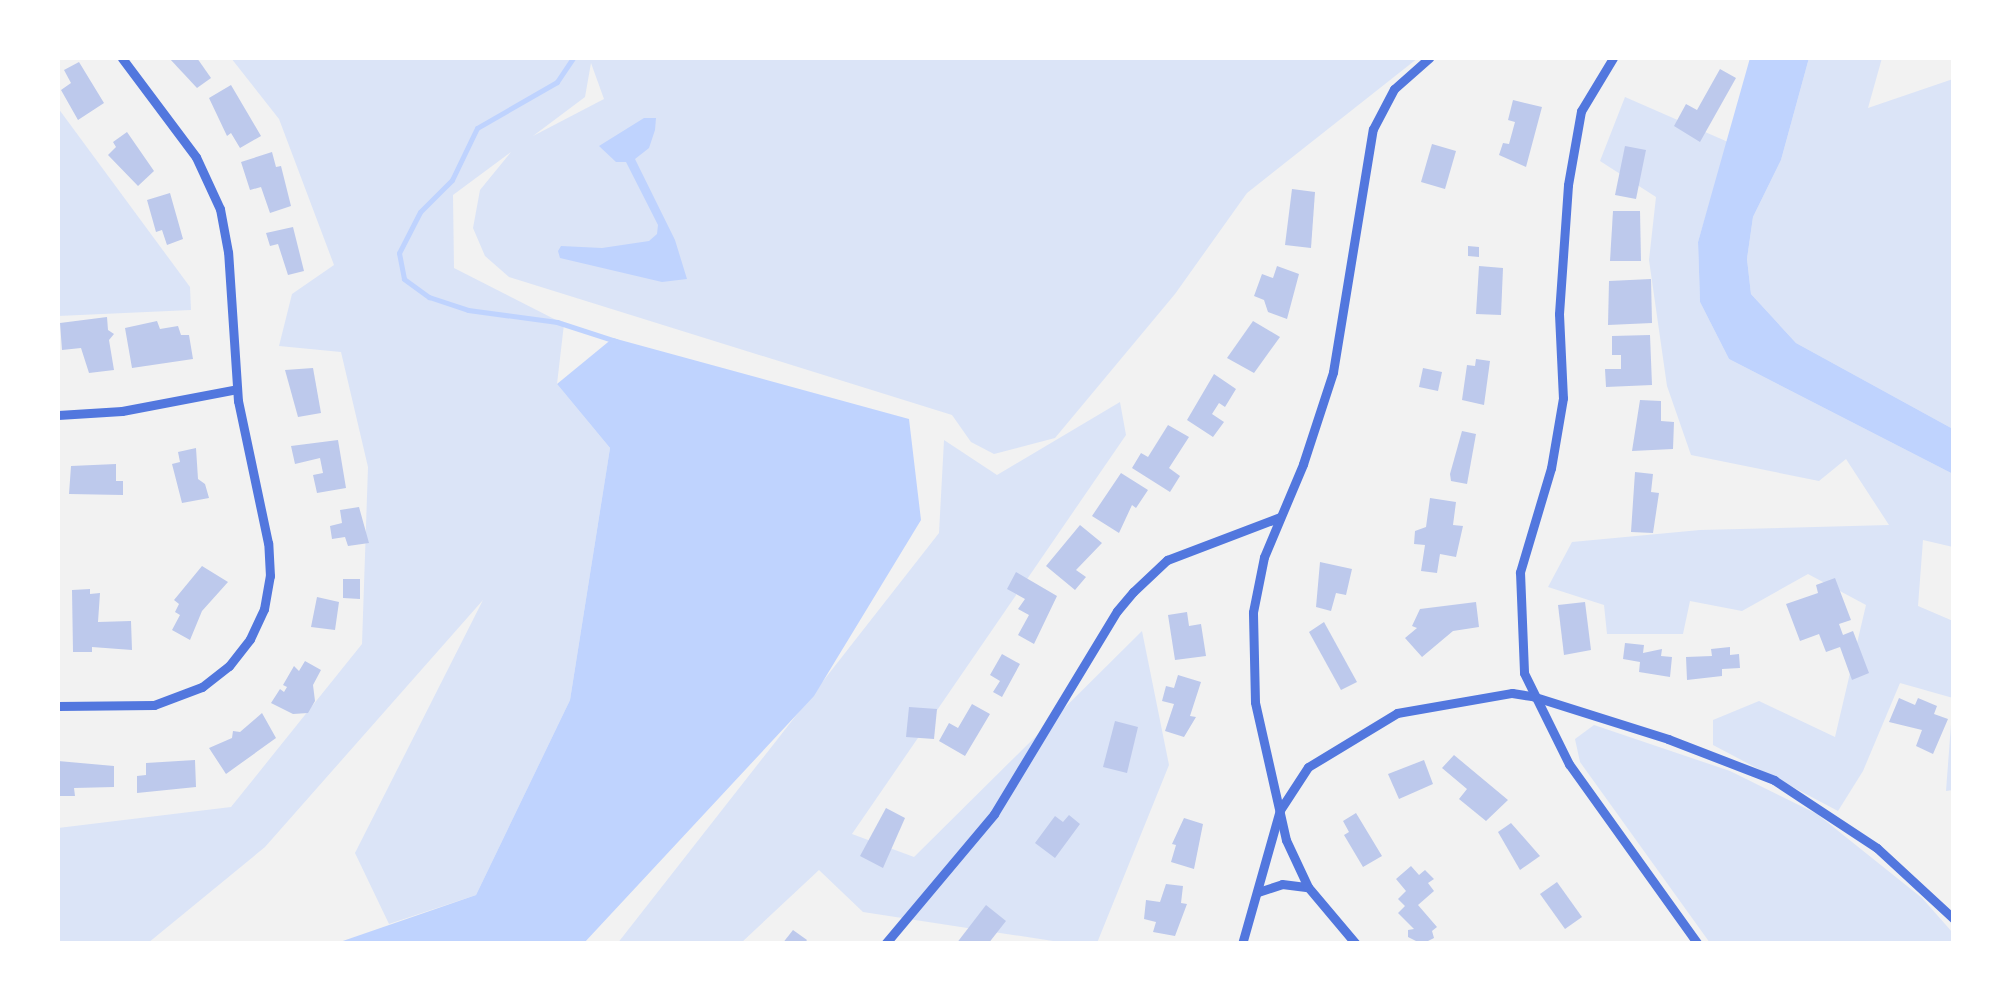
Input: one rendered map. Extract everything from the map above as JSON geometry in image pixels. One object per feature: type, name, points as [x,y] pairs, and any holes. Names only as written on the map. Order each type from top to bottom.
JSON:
[{"type":"street","points":[[58,706],[137,706],[170,700],[216,677],[250,639],[264,609],[270,560],[237,389],[228,252],[216,198],[196,157],[122,58]]},
{"type":"street","points":[[1356,944],[1308,887],[1291,855],[1255,702],[1252,656],[1256,591],[1333,372],[1376,118],[1394,89],[1429,58]]},
{"type":"street","points":[[1613,58],[1582,111],[1568,185],[1559,314],[1563,398],[1551,468],[1523,556],[1518,590],[1524,673],[1532,696],[1569,764],[1698,944]]},
{"type":"street","points":[[58,415],[122,411],[237,389]]},
{"type":"street","points":[[886,944],[994,814],[1134,592],[1167,560],[1280,517]]},
{"type":"street","points":[[1242,944],[1280,810],[1292,784],[1308,767],[1387,717],[1499,694],[1532,696],[1774,780],[1877,848],[1954,919]]},
{"type":"street","points":[[1258,892],[1282,884],[1308,887]]},
{"type":"shaded area","points":[[231,58],[1418,58],[1247,193],[1175,294],[1055,438],[994,454],[971,442],[952,415],[509,277],[485,256],[473,228],[480,190],[511,152],[453,195],[454,268],[564,324],[557,384],[610,448],[570,700],[476,895],[389,924],[355,853],[483,600],[265,847],[148,943],[58,943],[58,828],[231,807],[362,644],[368,467],[341,352],[279,346],[292,294],[334,265],[279,119]],"holes":[[[591,63],[604,99],[533,136],[585,97]]]},
{"type":"shaded area","points":[[1809,58],[1882,58],[1868,108],[1953,79],[1953,429],[1796,343],[1751,294],[1747,259],[1753,217],[1781,160]]},
{"type":"shaded area","points":[[1625,97],[1728,142],[1698,242],[1700,302],[1729,359],[1953,474],[1953,547],[1923,540],[1918,606],[1953,621],[1953,698],[1900,683],[1863,771],[1838,811],[1713,745],[1713,720],[1759,701],[1835,737],[1866,605],[1808,574],[1742,611],[1690,601],[1683,634],[1607,634],[1604,605],[1548,587],[1572,542],[1700,530],[1889,525],[1846,459],[1819,481],[1691,455],[1667,386],[1649,260],[1656,197],[1600,161]]},
{"type":"shaded area","points":[[58,108],[190,287],[191,310],[58,316]]},
{"type":"shaded area","points":[[1120,402],[1126,435],[852,834],[914,857],[1142,631],[1169,765],[1097,943],[1066,943],[863,912],[819,870],[741,943],[617,944],[939,533],[944,440],[997,475]]},
{"type":"shaded area","points":[[1953,698],[1953,790],[1946,791]]},
{"type":"shaded area","points":[[1594,725],[1730,771],[1817,814],[1922,898],[1953,933],[1953,943],[1710,943],[1580,762],[1575,739]]},
{"type":"water","points":[[1750,58],[1809,58],[1781,160],[1753,217],[1747,259],[1751,294],[1796,343],[1953,429],[1953,474],[1729,359],[1700,302],[1698,242]]},
{"type":"water","points":[[644,118],[656,118],[655,130],[649,148],[635,159],[675,240],[687,279],[662,282],[560,258],[558,251],[561,246],[602,248],[649,241],[657,234],[658,225],[626,162],[616,162],[599,146]]},
{"type":"water","points":[[613,338],[909,419],[921,520],[814,696],[584,943],[337,943],[476,895],[570,700],[610,448],[557,384]]},
{"type":"building","points":[[169,58],[197,58],[211,78],[197,88]]},
{"type":"building","points":[[79,62],[104,103],[78,120],[61,90],[71,83],[64,70]]},
{"type":"building","points":[[1720,69],[1736,78],[1700,142],[1674,126],[1686,104],[1697,110]]},
{"type":"building","points":[[231,85],[261,136],[240,148],[231,133],[227,136],[209,98]]},
{"type":"building","points":[[1513,100],[1542,107],[1526,167],[1499,155],[1503,143],[1509,144],[1515,122],[1508,120]]},
{"type":"building","points":[[127,132],[154,171],[138,186],[108,155],[116,147],[113,142]]},
{"type":"building","points":[[1432,144],[1456,151],[1445,189],[1421,182]]},
{"type":"building","points":[[1625,146],[1646,150],[1636,199],[1615,195]]},
{"type":"building","points":[[272,152],[276,167],[281,166],[291,206],[270,213],[261,187],[250,190],[241,162]]},
{"type":"building","points":[[1292,189],[1315,192],[1311,248],[1285,245]]},
{"type":"building","points":[[170,193],[183,239],[167,245],[162,230],[156,232],[147,200]]},
{"type":"building","points":[[1613,211],[1640,211],[1641,261],[1610,261]]},
{"type":"building","points":[[293,227],[304,271],[288,275],[278,244],[270,246],[266,233]]},
{"type":"building","points":[[1468,246],[1479,247],[1479,257],[1468,256]]},
{"type":"building","points":[[1277,266],[1299,274],[1287,319],[1268,312],[1264,300],[1254,296],[1262,274],[1273,278]]},
{"type":"building","points":[[1479,266],[1503,268],[1501,315],[1476,314]]},
{"type":"building","points":[[1651,279],[1652,323],[1608,325],[1609,281]]},
{"type":"building","points":[[107,317],[108,330],[114,334],[109,340],[114,370],[89,373],[81,348],[62,350],[60,323]]},
{"type":"building","points":[[157,321],[160,329],[178,326],[181,335],[189,335],[193,359],[132,368],[125,328]]},
{"type":"building","points":[[1253,321],[1280,337],[1254,373],[1227,358]]},
{"type":"building","points":[[1650,335],[1652,385],[1606,387],[1605,369],[1621,369],[1621,355],[1612,355],[1612,336]]},
{"type":"building","points":[[1476,359],[1490,361],[1484,405],[1462,400],[1467,365],[1475,366]]},
{"type":"building","points":[[313,368],[321,413],[298,417],[285,370]]},
{"type":"building","points":[[1423,368],[1442,372],[1438,391],[1419,387]]},
{"type":"building","points":[[1214,374],[1236,389],[1225,407],[1219,403],[1212,414],[1224,422],[1213,437],[1187,420]]},
{"type":"building","points":[[1640,400],[1661,401],[1661,421],[1674,422],[1673,449],[1632,451]]},
{"type":"building","points":[[1168,425],[1189,437],[1169,468],[1180,476],[1170,492],[1132,468],[1141,453],[1148,457]]},
{"type":"building","points":[[1462,431],[1476,434],[1467,484],[1451,481],[1450,474]]},
{"type":"building","points":[[338,440],[346,488],[317,493],[313,475],[323,473],[320,458],[295,464],[291,446]]},
{"type":"building","points":[[196,448],[198,479],[205,484],[209,498],[182,503],[172,464],[180,462],[178,452]]},
{"type":"building","points":[[116,464],[116,481],[123,481],[123,495],[69,494],[71,466]]},
{"type":"building","points":[[1635,472],[1653,474],[1651,492],[1659,493],[1653,533],[1631,532]]},
{"type":"building","points":[[1121,473],[1148,490],[1136,508],[1132,505],[1119,533],[1092,516]]},
{"type":"building","points":[[1430,498],[1456,502],[1453,525],[1463,526],[1456,557],[1440,554],[1437,573],[1421,571],[1425,545],[1414,544],[1415,531],[1426,527]]},
{"type":"building","points":[[359,507],[369,543],[348,546],[345,537],[332,539],[330,526],[342,523],[340,510]]},
{"type":"building","points":[[1080,525],[1102,543],[1076,570],[1086,577],[1075,590],[1046,566]]},
{"type":"building","points":[[1320,562],[1352,569],[1346,595],[1336,593],[1331,611],[1316,607]]},
{"type":"building","points":[[202,566],[228,582],[202,611],[190,640],[172,630],[180,615],[175,612],[179,604],[174,600]]},
{"type":"building","points":[[1016,572],[1057,596],[1034,644],[1018,635],[1029,615],[1018,609],[1025,599],[1007,589]]},
{"type":"building","points":[[1835,578],[1851,620],[1839,624],[1843,635],[1853,631],[1869,673],[1852,680],[1840,647],[1826,652],[1819,634],[1800,641],[1786,604],[1818,593],[1816,585]]},
{"type":"building","points":[[343,579],[360,579],[360,599],[343,598]]},
{"type":"building","points":[[90,589],[90,594],[100,593],[98,622],[131,621],[132,650],[92,647],[92,652],[73,652],[72,590]]},
{"type":"building","points":[[317,597],[339,602],[335,630],[311,627]]},
{"type":"building","points":[[1476,602],[1479,627],[1453,631],[1422,657],[1405,638],[1417,628],[1412,626],[1420,609]]},
{"type":"building","points":[[1585,602],[1591,650],[1564,655],[1558,605]]},
{"type":"building","points":[[1187,612],[1189,626],[1201,624],[1206,656],[1175,660],[1168,615]]},
{"type":"building","points":[[1324,622],[1357,682],[1341,690],[1309,632]]},
{"type":"building","points":[[1625,643],[1644,645],[1643,653],[1662,649],[1661,656],[1672,657],[1670,677],[1639,672],[1640,662],[1623,659]]},
{"type":"building","points":[[1730,647],[1730,655],[1739,654],[1740,668],[1722,669],[1722,676],[1687,680],[1686,657],[1712,656],[1711,649]]},
{"type":"building","points":[[1002,654],[1020,664],[1002,697],[993,692],[1000,681],[990,675]]},
{"type":"building","points":[[305,661],[321,670],[313,685],[315,701],[308,713],[293,714],[271,703],[280,689],[284,692],[287,687],[283,685],[294,666],[299,671]]},
{"type":"building","points":[[1178,675],[1201,682],[1190,716],[1196,717],[1184,737],[1165,731],[1174,704],[1162,701],[1166,686],[1174,688]]},
{"type":"building","points":[[1899,698],[1915,705],[1918,698],[1937,706],[1934,714],[1948,719],[1933,754],[1916,746],[1922,730],[1889,722]]},
{"type":"building","points":[[972,704],[990,714],[965,756],[939,741],[949,723],[958,728]]},
{"type":"building","points":[[909,707],[937,709],[934,739],[906,737]]},
{"type":"building","points":[[262,713],[276,738],[226,774],[209,748],[232,738],[233,731],[240,732]]},
{"type":"building","points":[[1115,721],[1138,727],[1127,773],[1103,767]]},
{"type":"building","points":[[1454,755],[1508,800],[1486,821],[1459,799],[1467,789],[1442,768]]},
{"type":"building","points":[[195,760],[196,787],[137,793],[137,776],[146,775],[146,763]]},
{"type":"building","points":[[1424,760],[1433,784],[1399,799],[1388,774]]},
{"type":"building","points":[[58,761],[114,766],[114,787],[74,788],[75,796],[58,796]]},
{"type":"building","points":[[886,808],[905,818],[883,868],[860,856]]},
{"type":"building","points":[[1356,813],[1382,856],[1363,867],[1344,835],[1349,832],[1343,821]]},
{"type":"building","points":[[1069,815],[1080,824],[1055,858],[1035,843],[1055,816],[1063,822]]},
{"type":"building","points":[[1184,818],[1203,824],[1194,869],[1171,862],[1176,845],[1172,844]]},
{"type":"building","points":[[1511,823],[1540,856],[1520,870],[1498,832]]},
{"type":"building","points":[[1411,866],[1419,875],[1425,870],[1434,879],[1428,883],[1434,891],[1418,905],[1437,927],[1432,931],[1434,938],[1422,944],[1408,937],[1408,930],[1414,929],[1398,913],[1405,906],[1398,899],[1406,891],[1396,879]]},
{"type":"building","points":[[1557,882],[1582,917],[1565,929],[1540,894]]},
{"type":"building","points":[[1166,884],[1183,886],[1181,903],[1187,904],[1175,936],[1153,932],[1156,922],[1144,919],[1146,900],[1160,902]]},
{"type":"building","points":[[986,905],[1006,921],[988,944],[956,944]]},
{"type":"building","points":[[793,930],[807,940],[804,944],[782,944]]},
{"type":"waterway","points":[[573,58],[557,82],[477,128],[452,180],[420,212],[399,253],[404,279],[429,297],[468,310],[557,322],[616,341]]}]
